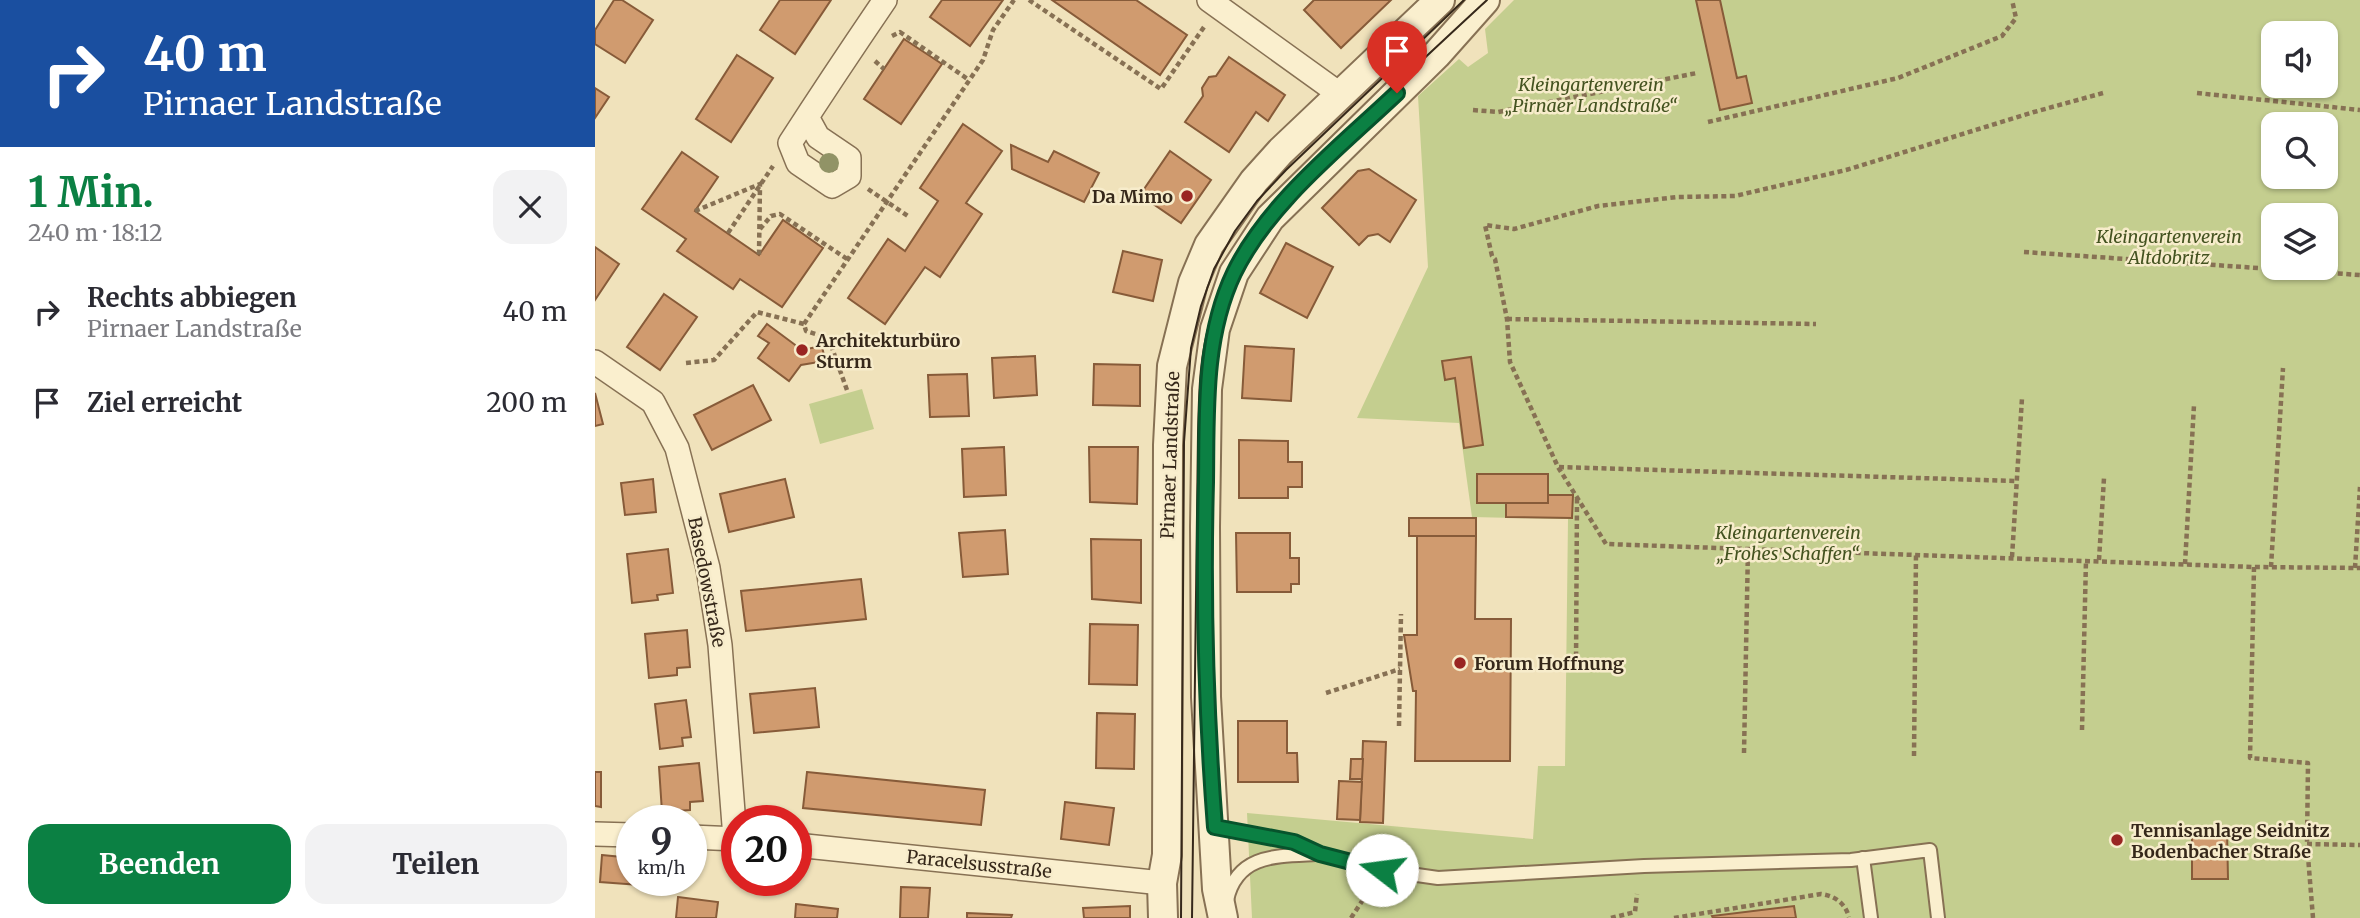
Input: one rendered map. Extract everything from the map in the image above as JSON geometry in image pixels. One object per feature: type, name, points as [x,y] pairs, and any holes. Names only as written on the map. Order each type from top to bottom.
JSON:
[{"type":"street","points":[[807,117],[818,137],[849,158],[849,176],[832,186],[798,163],[790,143],[807,117],[885,0]]},
{"type":"street","name":"Pirnaer Landstraße","points":[[1163,918],[1162,883],[1167,855],[1168,445],[1174,355],[1193,283],[1209,245],[1230,212],[1281,151],[1440,0]]},
{"type":"street","name":"Pirnaer Landstraße","points":[[1223,917],[1217,889],[1206,697],[1207,389],[1215,329],[1234,274],[1270,218],[1437,54],[1485,0]]},
{"type":"street","points":[[1214,3],[1341,95]]},
{"type":"street","name":"Basedowstraße","points":[[595,362],[653,402],[677,448],[708,568],[720,645],[733,805]]},
{"type":"street","points":[[595,834],[616,835]]},
{"type":"street","name":"Paracelsusstraße","points":[[812,847],[1162,883]]},
{"type":"lane","points":[[1215,827],[1294,842],[1320,854],[1382,870],[1438,878],[1644,866],[1863,858],[1930,850],[1938,918]]},
{"type":"lane","points":[[1223,917],[1229,891],[1243,870],[1257,861],[1320,854]]},
{"type":"lane","points":[[1863,858],[1871,918]]},
{"type":"path","points":[[848,393],[832,348],[825,337],[806,331],[804,324],[983,60],[993,30],[1014,0]]},
{"type":"path","points":[[1029,0],[1161,89],[1214,3]]},
{"type":"path","points":[[1708,122],[1898,78],[2003,36],[2016,18],[2012,0]]},
{"type":"path","points":[[887,44],[893,34],[900,32],[969,80]]},
{"type":"path","points":[[881,53],[875,62],[884,68]]},
{"type":"path","points":[[1473,110],[1498,112],[1697,73]]},
{"type":"path","points":[[2103,93],[1846,170],[1735,196],[1677,197],[1598,206],[1514,229],[1485,225],[1507,319],[1510,362],[1558,467],[1606,544],[2254,567],[2358,568],[2360,487]]},
{"type":"path","points":[[2197,93],[2360,110]]},
{"type":"path","points":[[728,233],[790,143]]},
{"type":"path","points":[[849,176],[908,216]]},
{"type":"path","points":[[695,211],[760,184]]},
{"type":"path","points":[[759,254],[760,184]]},
{"type":"path","points":[[759,229],[771,216],[781,214],[847,260]]},
{"type":"path","points":[[2024,252],[2360,275]]},
{"type":"path","points":[[686,363],[713,360],[757,312],[804,324]]},
{"type":"path","points":[[1507,319],[1816,324]]},
{"type":"path","points":[[2271,567],[2283,368]]},
{"type":"path","points":[[2012,557],[2022,398]]},
{"type":"path","points":[[2185,564],[2194,405]]},
{"type":"path","points":[[1558,467],[2016,481]]},
{"type":"path","points":[[2099,560],[2104,478]]},
{"type":"path","points":[[1576,665],[1577,497]]},
{"type":"path","points":[[1744,753],[1748,548]]},
{"type":"path","points":[[1914,756],[1916,554]]},
{"type":"path","points":[[2082,730],[2086,560]]},
{"type":"path","points":[[2254,567],[2250,758],[2308,763],[2307,844],[2313,918]]},
{"type":"path","points":[[1399,726],[1401,614]]},
{"type":"path","points":[[1326,693],[1400,669]]},
{"type":"path","points":[[2307,844],[2360,845]]},
{"type":"path","points":[[1351,918],[1382,870]]},
{"type":"path","points":[[1611,918],[1635,912],[1637,894]]},
{"type":"path","points":[[1674,918],[1821,894],[1831,896],[1842,903],[1849,918]]},
{"type":"green space","name":"Kleingartenverein „Frohes Schaffen“","points":[[1514,0],[2360,0],[2360,918],[1252,918],[1247,813],[1533,839],[1538,766],[1565,766],[1568,519],[1472,517],[1459,423],[1357,418],[1428,267],[1418,96],[1459,59],[1468,67],[1488,53],[1485,29]]},
{"type":"green space","points":[[862,389],[874,429],[820,444],[809,404]]},
{"type":"building","points":[[614,0],[622,0],[653,20],[625,63],[595,44],[595,30]]},
{"type":"building","points":[[780,0],[831,0],[795,54],[760,30]]},
{"type":"building","points":[[942,0],[1003,0],[970,46],[930,17]]},
{"type":"building","points":[[1052,0],[1136,0],[1187,35],[1160,75]]},
{"type":"building","points":[[1314,0],[1391,0],[1341,48],[1304,10]]},
{"type":"building","points":[[1696,0],[1720,0],[1737,78],[1746,76],[1752,103],[1720,110]]},
{"type":"building","points":[[904,39],[942,64],[901,124],[864,99]]},
{"type":"building","points":[[737,55],[773,78],[731,142],[696,119]]},
{"type":"building","points":[[1229,57],[1285,95],[1268,121],[1256,112],[1229,152],[1185,122],[1203,96],[1202,88],[1209,77],[1216,76]]},
{"type":"building","points":[[595,88],[609,97],[595,118]]},
{"type":"building","points":[[963,124],[1002,151],[966,203],[982,214],[940,277],[925,267],[885,324],[848,298],[888,239],[905,251],[938,201],[920,188]]},
{"type":"building","points":[[1011,145],[1048,162],[1054,151],[1099,173],[1084,202],[1012,169]]},
{"type":"building","points":[[1170,151],[1211,180],[1181,223],[1140,195]]},
{"type":"building","points":[[682,152],[718,177],[695,211],[759,255],[783,220],[823,248],[782,307],[740,279],[733,289],[677,251],[686,239],[642,209]]},
{"type":"building","points":[[1369,169],[1416,200],[1390,242],[1378,234],[1368,236],[1359,245],[1322,208],[1358,171]]},
{"type":"building","points":[[1286,243],[1333,267],[1307,318],[1260,293]]},
{"type":"building","points":[[595,247],[619,264],[595,300]]},
{"type":"building","points":[[1123,251],[1162,260],[1153,301],[1113,292]]},
{"type":"building","points":[[664,294],[697,317],[660,370],[627,347]]},
{"type":"building","points":[[767,324],[802,350],[822,346],[825,361],[801,365],[789,381],[758,358],[769,343],[758,336]]},
{"type":"building","points":[[1245,346],[1294,349],[1291,401],[1242,398]]},
{"type":"building","points":[[1035,356],[1037,395],[994,398],[992,358]]},
{"type":"building","points":[[1471,357],[1483,445],[1464,448],[1455,378],[1445,380],[1442,361]]},
{"type":"building","points":[[1094,364],[1140,365],[1140,406],[1093,405]]},
{"type":"building","points":[[967,374],[969,416],[930,417],[928,375]]},
{"type":"building","points":[[753,385],[771,420],[712,450],[694,415]]},
{"type":"building","points":[[595,393],[603,424],[595,426]]},
{"type":"building","points":[[1239,440],[1288,441],[1288,462],[1302,462],[1302,487],[1288,487],[1288,498],[1239,498]]},
{"type":"building","points":[[1004,447],[1006,495],[964,497],[962,449]]},
{"type":"building","points":[[1089,447],[1138,447],[1137,504],[1090,502]]},
{"type":"building","points":[[1477,474],[1548,474],[1548,503],[1477,503]]},
{"type":"building","points":[[653,479],[656,512],[625,515],[621,483]]},
{"type":"building","points":[[785,479],[794,517],[729,532],[720,494]]},
{"type":"building","points":[[1548,495],[1573,495],[1572,518],[1506,517],[1506,503],[1548,503]]},
{"type":"building","points":[[1409,518],[1476,518],[1476,536],[1409,536]]},
{"type":"building","points":[[1005,530],[1008,574],[963,577],[959,533]]},
{"type":"building","points":[[1236,533],[1290,533],[1290,558],[1299,558],[1299,584],[1291,584],[1291,592],[1237,592]]},
{"type":"building","name":"Forum Hoffnung","points":[[1417,536],[1476,536],[1475,619],[1511,619],[1510,761],[1415,761],[1416,691],[1413,691],[1404,635],[1417,635]]},
{"type":"building","points":[[1091,539],[1141,540],[1141,603],[1092,599]]},
{"type":"building","points":[[668,549],[673,593],[657,595],[658,600],[632,603],[627,554]]},
{"type":"building","points":[[861,579],[866,619],[746,631],[741,591]]},
{"type":"building","points":[[1090,624],[1138,625],[1137,685],[1089,684]]},
{"type":"building","points":[[687,630],[690,667],[677,668],[677,675],[649,678],[645,634]]},
{"type":"building","points":[[815,688],[819,727],[754,733],[750,694]]},
{"type":"building","points":[[686,700],[691,737],[682,738],[683,746],[660,749],[655,704]]},
{"type":"building","points":[[1097,713],[1135,714],[1134,769],[1096,768]]},
{"type":"building","points":[[1238,721],[1287,721],[1287,753],[1297,753],[1298,782],[1238,782]]},
{"type":"building","points":[[1363,741],[1386,742],[1383,823],[1360,822]]},
{"type":"building","points":[[1351,759],[1363,759],[1362,779],[1350,779]]},
{"type":"building","points":[[699,763],[703,801],[690,802],[690,805],[662,805],[659,767]]},
{"type":"building","points":[[595,772],[601,772],[601,807],[595,806]]},
{"type":"building","points":[[807,772],[985,790],[981,825],[812,809],[812,805],[803,805]]},
{"type":"building","points":[[1339,781],[1362,782],[1360,820],[1337,819]]},
{"type":"building","points":[[1065,802],[1114,808],[1109,845],[1061,839]]},
{"type":"building","points":[[2192,829],[2227,829],[2228,879],[2192,879]]},
{"type":"building","points":[[602,855],[616,856],[616,883],[600,882]]},
{"type":"building","points":[[901,887],[930,888],[928,918],[900,918]]},
{"type":"building","points":[[678,897],[718,902],[716,918],[676,918]]},
{"type":"building","points":[[796,904],[838,909],[837,918],[795,918]]},
{"type":"building","points":[[1130,906],[1130,918],[1084,918],[1083,908]]},
{"type":"building","points":[[1794,906],[1796,918],[1712,916]]},
{"type":"building","points":[[967,913],[1012,915],[1011,918],[967,918]]},
{"type":"tram line","points":[[1181,918],[1184,442],[1191,348],[1201,306],[1214,269],[1235,231],[1257,201],[1464,0]]},
{"type":"tram line","points":[[1192,918],[1199,405],[1202,361],[1211,318],[1223,285],[1238,256],[1274,205],[1317,159],[1487,0]]},
{"type":"place","name":"Da Mimo","points":[[1187,196]]},
{"type":"place","name":"Architekturbüro Sturm","points":[[802,350]]},
{"type":"place","name":"Forum Hoffnung","points":[[1460,663]]},
{"type":"place","name":"Tennisanlage Seidnitz Bodenbacher Straße","points":[[2117,840]]},
{"type":"route","points":[[1382,870],[1320,854],[1270,835],[1215,827],[1206,697],[1207,389],[1215,329],[1234,274],[1270,218],[1397,93]]},
{"type":"park label","name":"Kleingartenverein „Pirnaer Landstraße“","points":[[1591,94]]},
{"type":"park label","name":"Kleingartenverein Altdobritz","points":[[2169,246]]}]
